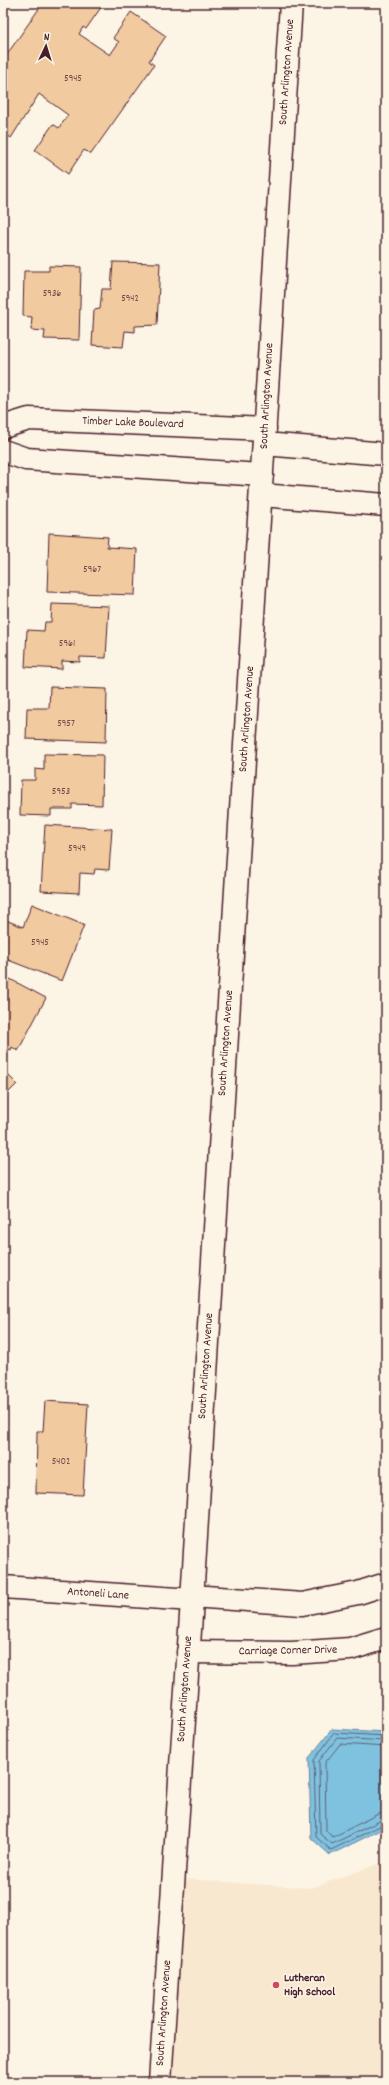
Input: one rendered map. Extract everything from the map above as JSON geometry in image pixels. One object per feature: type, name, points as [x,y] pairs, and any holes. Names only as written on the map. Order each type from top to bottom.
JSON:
[{"type":"main road","name":"South Arlington Avenue","points":[[160,2082],[192,1598],[291,3]]},
{"type":"main road","name":"Timber Lake Boulevard","points":[[3,427],[29,419],[264,436],[386,454]]},
{"type":"main road","points":[[3,451],[26,459],[261,485],[386,505]]},
{"type":"main road","points":[[192,1598],[302,1604],[358,1594],[386,1584]]},
{"type":"main road","name":"Antoneli Lane","points":[[3,1587],[192,1598]]},
{"type":"main road","name":"Carriage Corner Drive","points":[[188,1652],[292,1653],[350,1649],[386,1638]]},
{"type":"shaded area","name":"Lutheran High School","points":[[386,1861],[386,2082],[160,2082],[173,1878],[311,1888]]},
{"type":"water","points":[[332,1729],[386,1732],[386,1827],[330,1855],[311,1838],[309,1758]]},
{"type":"building","points":[[43,3],[104,3],[86,29],[83,27],[79,34],[110,55],[119,42],[113,38],[131,12],[166,36],[149,61],[154,65],[91,154],[84,150],[68,174],[35,150],[53,124],[59,128],[68,115],[39,94],[11,138],[3,132],[3,60]]},
{"type":"building","points":[[113,262],[160,263],[157,325],[135,326],[135,332],[125,331],[123,347],[92,345],[94,310],[100,309],[102,289],[111,289]]},
{"type":"building","points":[[49,266],[81,267],[79,340],[44,339],[45,331],[31,330],[32,317],[23,316],[24,271],[49,271]]},
{"type":"building","points":[[49,533],[108,537],[107,547],[137,549],[135,595],[47,592]]},
{"type":"building","points":[[52,604],[109,606],[106,658],[80,657],[80,662],[62,661],[62,669],[25,667],[27,630],[44,631],[45,622],[51,622]]},
{"type":"building","points":[[50,687],[107,689],[106,742],[26,739],[27,708],[49,708]]},
{"type":"building","points":[[44,754],[103,755],[102,805],[72,804],[72,809],[51,809],[51,816],[20,815],[21,780],[35,780],[35,769],[44,770]]},
{"type":"building","points":[[45,825],[112,829],[109,870],[95,869],[94,874],[80,873],[79,893],[41,891]]},
{"type":"building","points":[[32,904],[84,925],[62,981],[3,958],[3,919],[23,927]]},
{"type":"building","points":[[8,978],[46,998],[18,1051],[12,1047],[11,1050],[4,1047],[6,1042],[3,1041],[3,987]]},
{"type":"building","points":[[3,1070],[17,1084],[3,1098]]},
{"type":"building","points":[[45,1401],[88,1404],[83,1495],[36,1493],[37,1431],[43,1431]]},
{"type":"place","name":"Lutheran High School","points":[[276,1985]]}]
